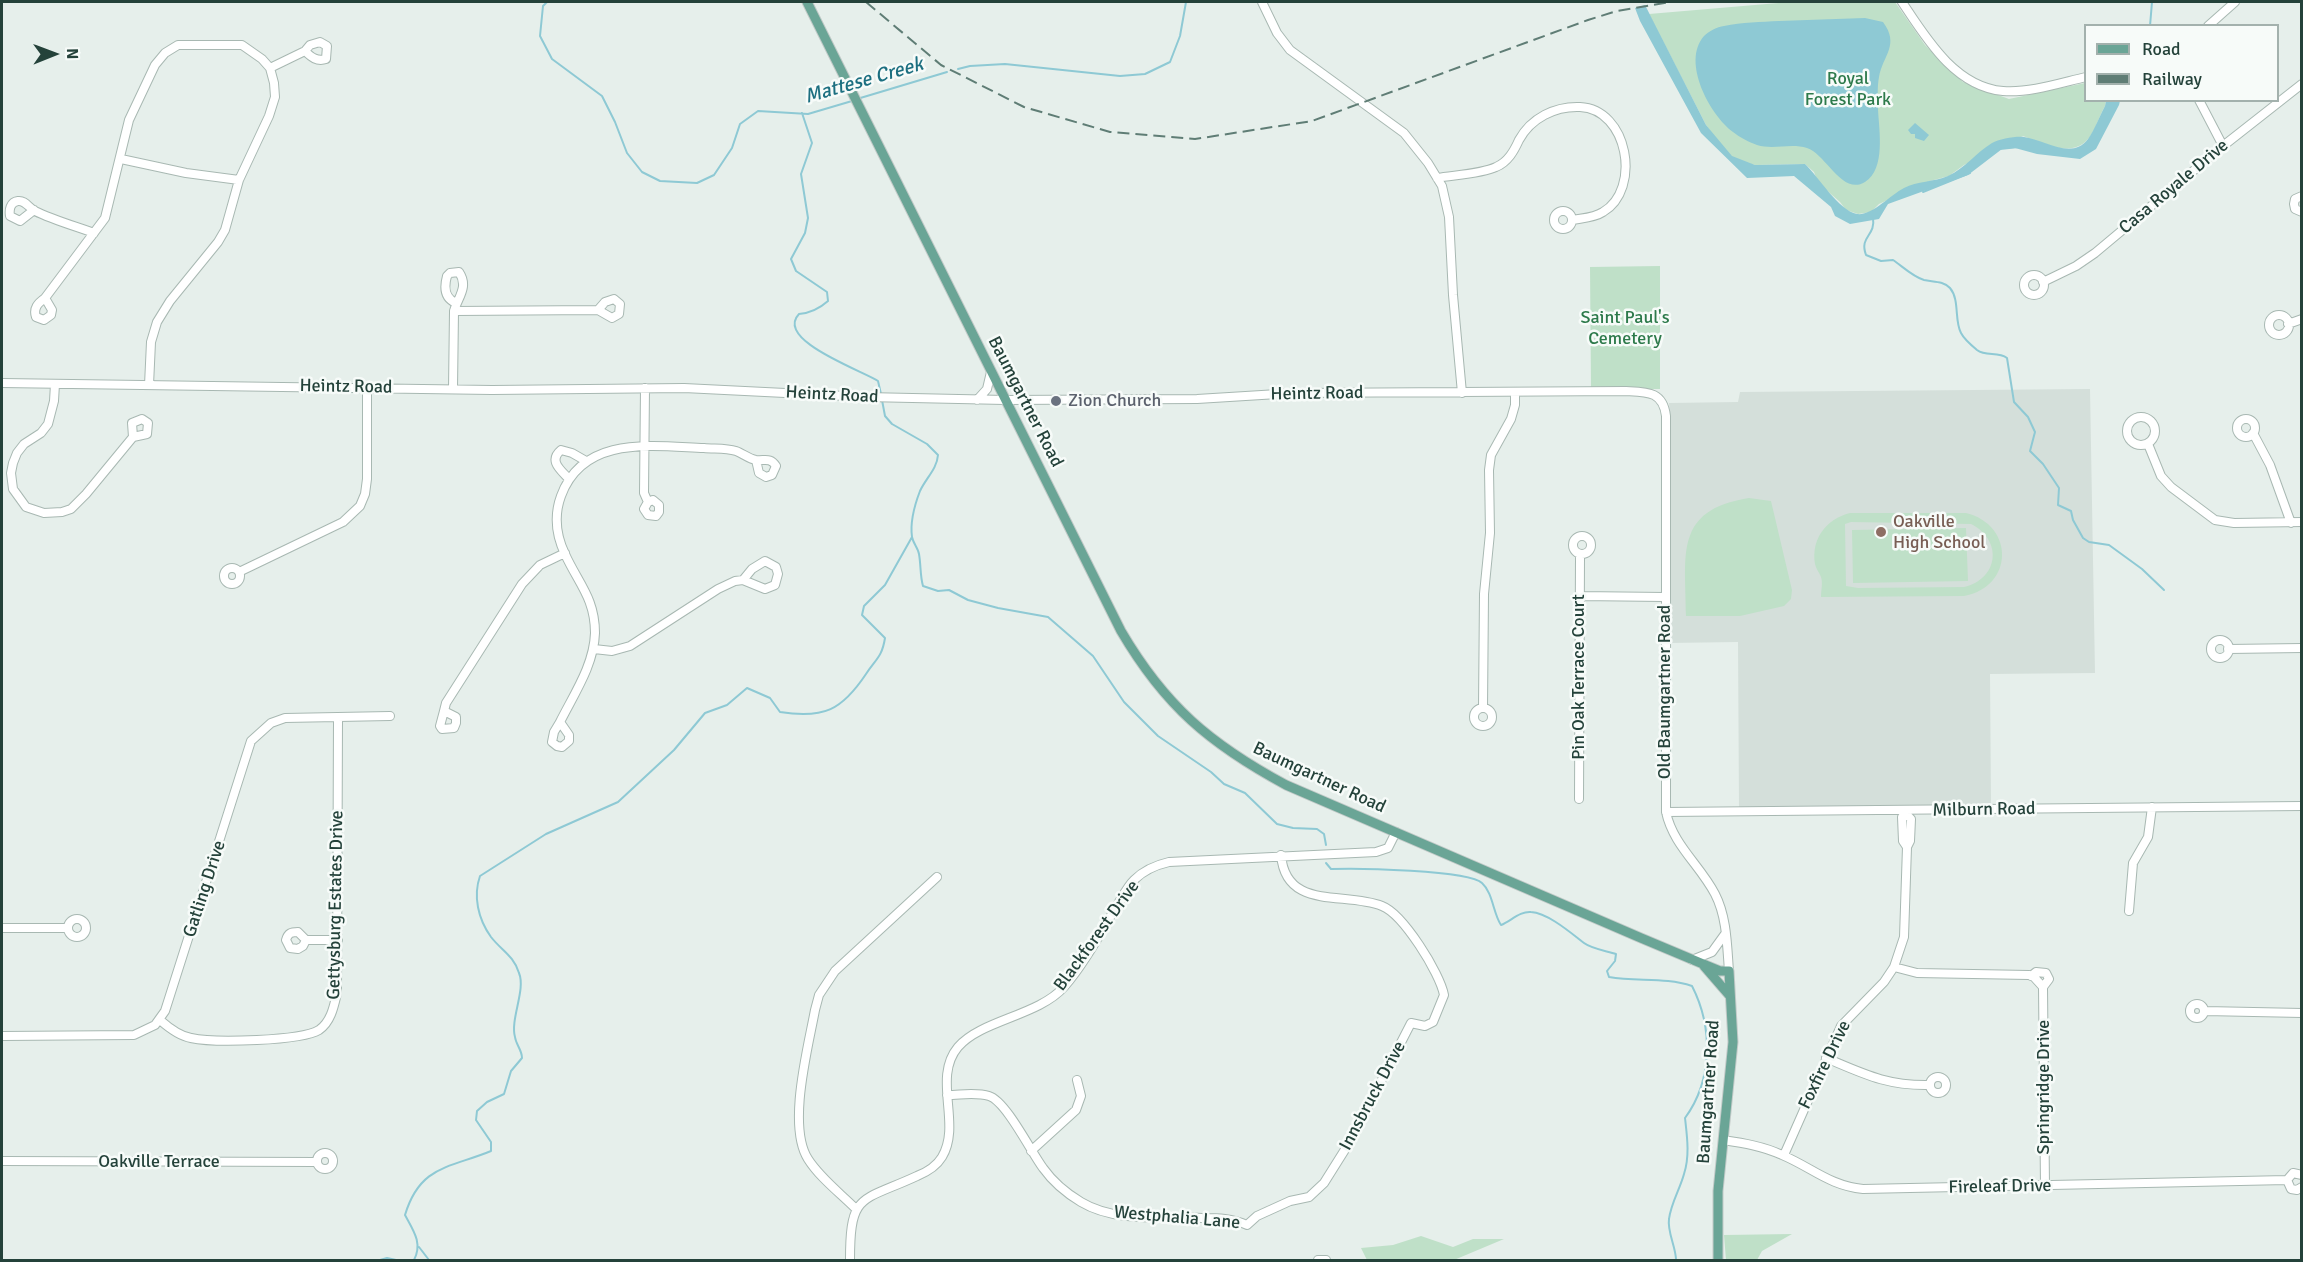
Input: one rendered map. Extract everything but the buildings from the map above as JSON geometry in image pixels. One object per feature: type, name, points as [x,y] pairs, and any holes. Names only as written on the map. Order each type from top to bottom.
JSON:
[{"type":"main road","name":"Baumgartner Road","points":[[807,2],[1121,631],[1141,663],[1168,698],[1213,740],[1250,765],[1286,785],[1692,960],[1720,971],[1729,971],[1732,1061],[1718,1191],[1718,1260]]},
{"type":"main road","points":[[1703,964],[1730,997]]},
{"type":"street","points":[[1262,2],[1277,33],[1290,50],[1404,133],[1419,150],[1446,195],[1462,393]]},
{"type":"street","points":[[1902,2],[1945,60],[1963,76],[1977,84],[1992,90],[2018,91],[2084,76]]},
{"type":"street","points":[[2210,24],[2235,2]]},
{"type":"street","points":[[45,298],[105,218],[129,120],[155,66],[165,53],[178,45],[242,45],[262,59],[270,68],[275,97],[269,116],[239,180],[225,230],[219,242],[170,301],[158,322],[151,342],[149,385]]},
{"type":"street","points":[[270,68],[304,51]]},
{"type":"street","name":"Casa Royale Drive","points":[[2279,101],[2301,84]]},
{"type":"street","points":[[2200,102],[2223,146]]},
{"type":"street","name":"Casa Royale Drive","points":[[2043,282],[2076,266],[2095,253],[2278,102]]},
{"type":"street","points":[[1437,178],[1496,167],[1514,151],[1522,135],[1532,123],[1551,111],[1573,107],[1593,109],[1612,122],[1619,134],[1626,165],[1625,181],[1621,195],[1610,208],[1597,216],[1572,220]]},
{"type":"street","points":[[121,159],[186,173],[239,180]]},
{"type":"street","points":[[2301,196],[2295,199],[2294,204],[2295,209],[2301,212]]},
{"type":"street","points":[[34,210],[94,233]]},
{"type":"street","points":[[453,389],[455,307],[598,310]]},
{"type":"street","points":[[2288,324],[2301,318]]},
{"type":"street","points":[[976,400],[987,389],[991,372]]},
{"type":"street","name":"Heintz Road","points":[[2,383],[548,390],[645,387],[976,400],[1197,399],[1302,393],[1515,392],[1643,392],[1653,394],[1660,399]]},
{"type":"street","points":[[54,384],[52,413],[48,424],[41,433],[24,444],[13,463],[11,473],[13,489],[26,507],[44,513],[71,509],[133,437]]},
{"type":"street","points":[[239,572],[343,522],[360,506],[365,494],[367,479],[367,387]]},
{"type":"street","points":[[645,387],[644,493],[648,502]]},
{"type":"street","points":[[1483,708],[1484,594],[1490,533],[1489,470],[1491,455],[1511,419],[1515,405],[1515,392]]},
{"type":"street","name":"Old Baumgartner Road","points":[[1660,399],[1666,416],[1666,812],[1672,832],[1715,894],[1722,912],[1729,971]]},
{"type":"street","points":[[2253,433],[2270,465],[2291,522]]},
{"type":"street","points":[[2148,444],[2161,476],[2171,487],[2215,520],[2234,523],[2301,522]]},
{"type":"street","points":[[560,722],[594,649],[593,614],[585,587],[565,553],[558,533],[557,506],[565,484],[581,464],[597,455],[645,446],[734,451],[756,460]]},
{"type":"street","points":[[569,479],[556,465],[556,454],[561,450],[567,451],[586,461]]},
{"type":"street","points":[[444,711],[446,703],[522,584],[540,565],[565,553]]},
{"type":"street","name":"Pin Oak Terrace Court","points":[[1579,799],[1580,555]]},
{"type":"street","points":[[594,649],[612,651],[630,646],[718,589],[743,580],[765,589],[775,585],[778,574],[776,567],[765,561],[752,569],[743,580]]},
{"type":"street","points":[[1579,596],[1665,597]]},
{"type":"street","points":[[2228,649],[2301,648]]},
{"type":"street","name":"Gatling Drive","points":[[160,1020],[165,1011],[209,877],[251,741],[278,719],[390,716]]},
{"type":"street","name":"Gettysburg Estates Drive","points":[[160,1020],[173,1031],[191,1038],[292,1038],[319,1030],[334,1009],[337,993],[338,940],[338,718]]},
{"type":"street","name":"Milburn Road","points":[[1666,812],[1906,812],[2301,806]]},
{"type":"street","points":[[2129,911],[2133,863],[2148,837],[2152,807]]},
{"type":"street","name":"Foxfire Drive","points":[[1784,1155],[1841,1026],[1852,1012],[1884,982],[1894,967],[1904,938],[1907,847],[1903,841],[1902,817],[1906,812]]},
{"type":"street","name":"Blackforest Drive","points":[[856,1209],[870,1196],[916,1177],[938,1163],[946,1148],[948,1138],[949,1065],[957,1048],[968,1038],[1041,1004],[1060,991],[1138,876],[1169,862],[1382,851],[1392,843],[1396,832]]},
{"type":"street","name":"Innsbruck Drive","points":[[1281,855],[1288,880],[1301,891],[1314,895],[1374,903],[1392,911],[1404,923],[1422,951],[1444,996],[1432,1022],[1425,1026],[1411,1023],[1352,1140],[1324,1183],[1309,1197]]},
{"type":"street","points":[[850,1260],[850,1227],[856,1209],[808,1159],[798,1133],[799,1107],[815,1010],[819,995],[835,971],[937,877]]},
{"type":"street","points":[[2,928],[67,928]]},
{"type":"street","points":[[1692,960],[1712,952],[1725,933]]},
{"type":"street","points":[[306,940],[338,940]]},
{"type":"street","name":"Springridge Drive","points":[[1894,967],[1929,974],[2031,976],[2043,987],[2045,1187]]},
{"type":"street","points":[[2205,1011],[2301,1013]]},
{"type":"street","points":[[2,1036],[134,1035],[145,1031],[160,1020]]},
{"type":"street","points":[[1826,1058],[1887,1082],[1905,1086],[1930,1085]]},
{"type":"street","points":[[1031,1151],[1076,1110],[1081,1096],[1077,1080]]},
{"type":"street","name":"Westphalia Lane","points":[[947,1095],[981,1094],[997,1100],[1049,1175],[1066,1191],[1091,1207],[1120,1215],[1222,1218],[1247,1225],[1257,1216],[1290,1201],[1309,1197]]},
{"type":"street","name":"Fireleaf Drive","points":[[1723,1140],[1747,1144],[1784,1155],[1831,1182],[1850,1188],[2045,1187],[2287,1180],[2293,1173],[2301,1175]]},
{"type":"street","name":"Oakville Terrace","points":[[2,1161],[317,1162]]},
{"type":"street","name":"Fireleaf Drive","points":[[2287,1180],[2291,1189],[2297,1190],[2301,1187]]},
{"type":"street","points":[[1318,1260],[1326,1260]]},
{"type":"shaded area","name":"Oakville High School","points":[[2090,389],[2095,673],[1990,674],[1991,806],[1739,808],[1738,642],[1668,643],[1671,422],[1669,403],[1738,402],[1740,392]]},
{"type":"green space","name":"Royal Forest Park","points":[[1790,2],[1895,2],[1925,45],[1963,82],[2009,99],[2084,83],[2084,102],[2106,102],[2092,133],[2080,145],[2073,148],[2056,147],[2023,136],[1964,165],[1949,176],[1930,181],[1879,204],[1871,212],[1858,214],[1846,210],[1805,164],[1755,165],[1730,159],[1706,125],[1649,14]]},
{"type":"green space","name":"Saint Paul's Cemetery","points":[[1660,266],[1660,389],[1591,389],[1590,267]]},
{"type":"green space","points":[[1749,498],[1771,501],[1792,590],[1791,599],[1784,606],[1740,616],[1686,616],[1686,555],[1689,539],[1696,525],[1707,513],[1724,504]]},
{"type":"green space","points":[[1850,513],[1966,513],[1982,520],[1993,530],[2000,542],[2002,556],[2000,569],[1992,581],[1980,590],[1964,596],[1821,597],[1822,579],[1815,564],[1815,546],[1827,525]],"holes":[[[1851,522],[1971,524],[1988,539],[1993,558],[1990,568],[1976,583],[1964,587],[1858,588],[1846,586],[1845,524]]]},
{"type":"green space","points":[[1966,528],[1968,581],[1853,583],[1852,530]]},
{"type":"green space","points":[[1792,1234],[1762,1251],[1757,1260],[1726,1260],[1724,1235]]},
{"type":"green space","points":[[1421,1236],[1453,1247],[1473,1239],[1504,1239],[1454,1260],[1367,1260],[1361,1248],[1393,1245]]},
{"type":"water","points":[[1645,5],[1706,125],[1732,156],[1755,165],[1805,164],[1843,207],[1857,214],[1869,212],[1909,186],[1948,176],[1999,140],[2024,137],[2066,149],[2074,148],[2088,139],[2106,102],[2120,102],[2096,149],[2080,159],[2037,154],[2015,148],[2002,149],[1968,175],[1888,204],[1879,219],[1850,224],[1835,216],[1831,207],[1794,176],[1747,178],[1701,133],[1635,8]]},
{"type":"water","points":[[1865,18],[1883,22],[1888,30],[1890,44],[1878,81],[1879,159],[1872,176],[1865,182],[1857,185],[1842,179],[1807,148],[1757,145],[1735,134],[1716,113],[1701,87],[1696,60],[1698,47],[1704,36],[1713,30],[1751,22]]},
{"type":"water","points":[[1915,123],[1929,135],[1924,141],[1915,138],[1915,134],[1911,134],[1908,130]]},
{"type":"waterway","name":"Mattese Creek","points":[[547,2],[543,6],[540,36],[552,59],[602,96],[627,153],[642,172],[660,181],[697,183],[714,175],[732,148],[740,124],[758,111],[808,114],[852,101]]},
{"type":"waterway","name":"Mattese Creek","points":[[958,69],[1005,64],[1120,76],[1145,74],[1170,62],[1180,36],[1186,2]]},
{"type":"waterway","name":"Mattese Creek","points":[[2150,24],[2152,2]]},
{"type":"waterway","name":"Mattese Creek","points":[[857,99],[947,72]]},
{"type":"waterway","points":[[802,113],[812,143],[801,174],[808,218],[805,233],[791,259],[796,271],[827,292],[828,301],[815,310],[799,314],[795,324],[799,334],[809,344],[878,381],[881,394]]},
{"type":"waterway","name":"Mattese Creek","points":[[2000,149],[2018,147]]},
{"type":"waterway","name":"Mattese Creek","points":[[1923,192],[1970,173]]},
{"type":"waterway","points":[[1873,218],[1872,229],[1864,249],[1866,255],[1881,261],[1893,260],[1920,279],[1948,286],[1955,298],[1959,328],[1964,337],[1981,352],[2007,358],[2014,402],[2028,417],[2035,432],[2030,451],[2043,464],[2059,488],[2058,505],[2071,511],[2073,520],[2083,538],[2089,542],[2109,545],[2142,569],[2164,590]]},
{"type":"waterway","points":[[882,400],[885,416],[892,424],[927,444],[938,455],[920,491],[912,520],[912,537],[919,554],[923,586],[938,591],[949,590],[968,600],[998,608],[1048,617],[1093,656],[1124,702],[1158,736],[1211,772],[1224,784],[1245,793],[1277,824],[1293,828],[1317,829],[1324,834],[1326,845]]},
{"type":"waterway","points":[[414,1260],[417,1254],[417,1242],[405,1215],[411,1199],[428,1177],[491,1151],[491,1142],[476,1120],[477,1111],[487,1102],[504,1094],[511,1071],[522,1058],[514,1030],[521,980],[514,962],[491,937],[483,923],[477,899],[480,876],[546,834],[618,802],[674,750],[705,713],[727,705],[747,688],[770,698],[780,712],[820,713],[840,704],[857,686],[882,650],[885,638],[862,615],[864,606],[885,585],[912,537]]},
{"type":"waterway","points":[[1326,863],[1331,869],[1411,871],[1473,879],[1486,887],[1501,925],[1523,913],[1538,913],[1559,924],[1587,945],[1616,954],[1615,961],[1607,971],[1609,977],[1672,981],[1692,986],[1704,1019],[1707,1053],[1701,1087],[1685,1118],[1687,1160],[1669,1219],[1676,1260]]},
{"type":"waterway","points":[[419,1247],[429,1260]]},
{"type":"waterway","points":[[380,1260],[387,1258],[396,1260]]},
{"type":"railway","points":[[866,2],[941,65],[1024,107],[1110,132],[1195,139],[1312,121],[1588,20],[1617,11],[1670,2]]},
{"type":"place","name":"Zion Church","points":[[1056,401]]},
{"type":"place","name":"Oakville High School","points":[[1881,532]]}]
